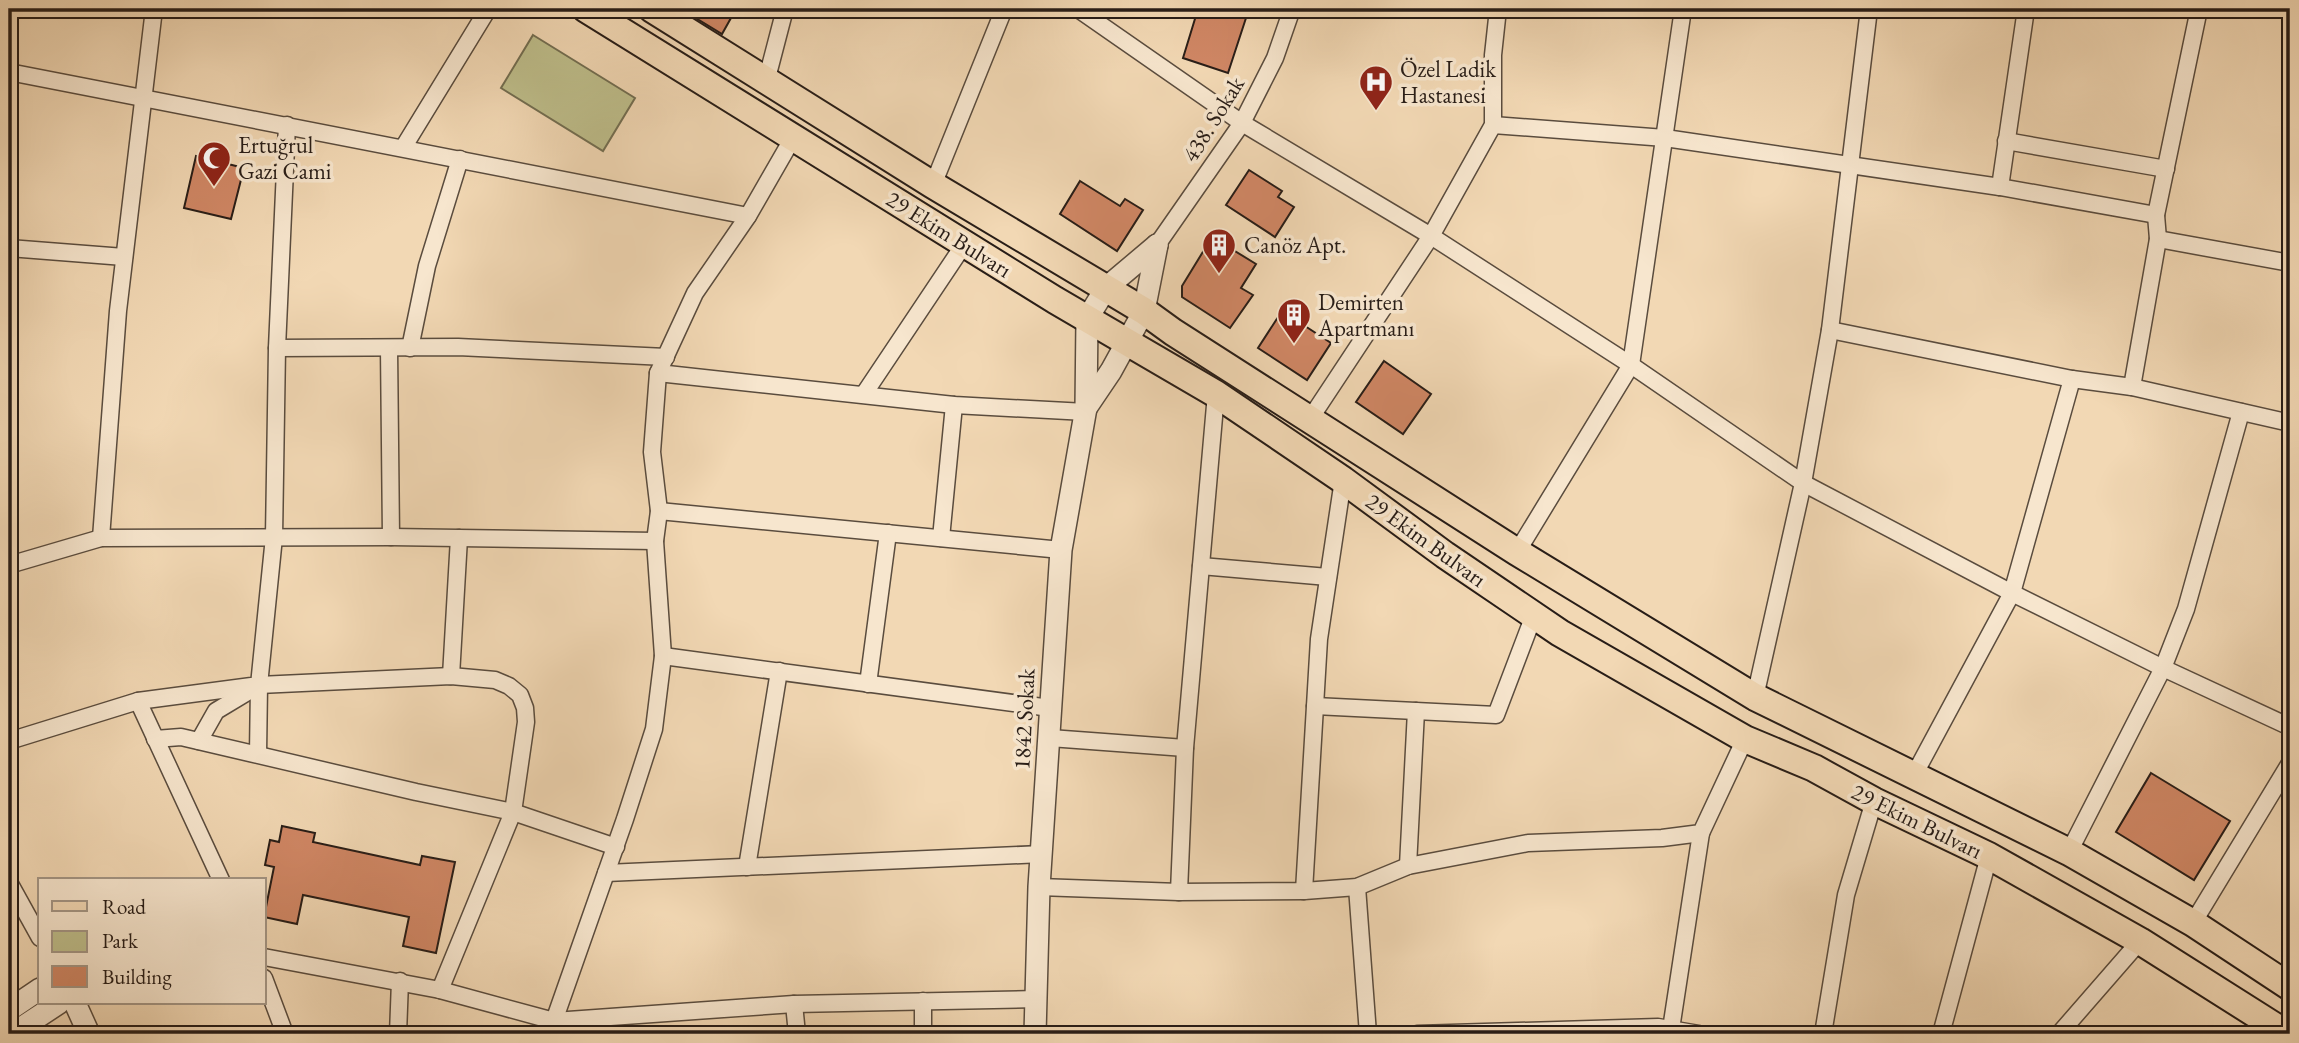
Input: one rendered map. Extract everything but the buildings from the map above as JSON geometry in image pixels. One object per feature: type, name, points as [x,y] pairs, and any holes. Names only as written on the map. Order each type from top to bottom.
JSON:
[{"type":"main road","name":"29 Ekim Bulvarı","points":[[586,9],[1087,319],[1216,394],[1560,633],[1745,739],[1814,768],[1874,801],[1989,856],[2140,941],[2283,1033]]},
{"type":"main road","name":"29 Ekim Bulvarı","points":[[652,9],[933,185],[1144,311],[1517,552],[1755,697],[2069,852],[2193,923],[2290,988]]},
{"type":"street","points":[[100,538],[124,257],[154,9]]},
{"type":"street","points":[[403,148],[488,9]]},
{"type":"street","points":[[766,82],[785,9]]},
{"type":"street","points":[[933,185],[1004,9]]},
{"type":"street","points":[[1078,9],[1242,123],[1431,236],[1631,365],[1802,483],[2012,593],[2163,668],[2289,721]]},
{"type":"street","name":"438. Sokak","points":[[1157,246],[1242,123],[1275,58],[1292,9]]},
{"type":"street","points":[[1310,419],[1431,236],[1493,125],[1493,55],[1498,9]]},
{"type":"street","points":[[1517,552],[1631,365],[1683,9]]},
{"type":"street","points":[[1755,697],[1802,483],[1830,330],[1870,9]]},
{"type":"street","points":[[2000,187],[2026,9]]},
{"type":"street","points":[[2132,387],[2158,239],[2156,215],[2199,9]]},
{"type":"street","points":[[9,72],[748,216]]},
{"type":"street","points":[[258,754],[259,685],[274,537],[277,348],[287,125]]},
{"type":"street","points":[[1493,125],[1665,138],[2000,187],[2156,215]]},
{"type":"street","points":[[554,1028],[654,729],[663,656],[655,541],[659,512],[652,452],[658,373],[695,293],[748,216],[794,136]]},
{"type":"street","points":[[2006,141],[2166,169]]},
{"type":"street","points":[[410,348],[427,266],[460,159]]},
{"type":"street","points":[[2158,239],[2290,263]]},
{"type":"street","points":[[864,394],[965,243]]},
{"type":"street","points":[[1086,410],[1087,319],[1106,288],[1157,246]]},
{"type":"street","points":[[1086,410],[1144,311],[1157,246]]},
{"type":"street","points":[[9,248],[124,257]]},
{"type":"street","points":[[1830,330],[2072,379],[2132,387],[2290,422]]},
{"type":"street","points":[[277,348],[458,348],[666,357]]},
{"type":"street","points":[[389,348],[391,537]]},
{"type":"street","points":[[658,373],[954,405],[1086,410]]},
{"type":"street","points":[[1913,776],[2012,593],[2072,379]]},
{"type":"street","points":[[1179,892],[1185,748],[1216,394]]},
{"type":"street","points":[[941,538],[954,405]]},
{"type":"street","name":"1842 Sokak","points":[[1035,1034],[1039,887],[1061,550],[1086,410]]},
{"type":"street","points":[[2069,852],[2163,668],[2186,609],[2241,412]]},
{"type":"street","points":[[1304,891],[1319,639],[1343,480]]},
{"type":"street","points":[[659,512],[1061,550]]},
{"type":"street","points":[[868,684],[888,533]]},
{"type":"street","points":[[9,565],[100,538],[391,537],[655,541]]},
{"type":"street","points":[[451,676],[459,538]]},
{"type":"street","points":[[1201,566],[1328,577]]},
{"type":"street","points":[[1315,706],[1496,715],[1534,615]]},
{"type":"street","points":[[663,656],[1050,708]]},
{"type":"street","points":[[747,867],[779,671]]},
{"type":"street","points":[[9,741],[138,701],[259,685],[451,676],[495,680],[509,686],[520,695],[526,722],[513,812],[440,990]]},
{"type":"street","points":[[199,741],[216,711],[259,685]]},
{"type":"street","points":[[138,701],[220,878]]},
{"type":"street","points":[[1408,866],[1416,711]]},
{"type":"street","points":[[156,739],[181,737],[513,812],[616,847]]},
{"type":"street","points":[[1050,738],[1185,748]]},
{"type":"street","points":[[1671,1029],[1700,832],[1745,739]]},
{"type":"street","points":[[2193,923],[2290,763]]},
{"type":"street","points":[[1823,1034],[1846,895],[1874,801]]},
{"type":"street","points":[[1039,887],[1179,892],[1304,891],[1357,887],[1408,866],[1528,843],[1662,838],[1700,832]]},
{"type":"street","points":[[606,873],[1042,854]]},
{"type":"street","points":[[1941,1034],[1989,856]]},
{"type":"street","points":[[9,882],[38,934]]},
{"type":"street","points":[[1357,887],[1368,1034]]},
{"type":"street","points":[[2059,1034],[2140,941]]},
{"type":"street","points":[[266,957],[440,990],[554,1028],[794,1004],[1037,999]]},
{"type":"street","points":[[398,1034],[400,981]]},
{"type":"street","points":[[266,983],[285,1034]]},
{"type":"street","points":[[9,1010],[38,990]]},
{"type":"street","points":[[923,1001],[923,1034]]},
{"type":"street","points":[[12,1034],[57,1004]]},
{"type":"street","points":[[75,1004],[89,1034]]},
{"type":"street","points":[[794,1004],[797,1034]]},
{"type":"street","points":[[1417,1034],[1658,1027],[1699,1034]]},
{"type":"green space","points":[[533,35],[635,98],[603,151],[501,88]]},
{"type":"place","name":"Özel Ladik Hastanesi","points":[[1376,112]]},
{"type":"place","name":"Ertuğrul Gazi Cami","points":[[214,188]]},
{"type":"place","name":"Canöz Apt.","points":[[1219,275]]},
{"type":"place","name":"Demirten Apartmanı","points":[[1294,345]]}]
